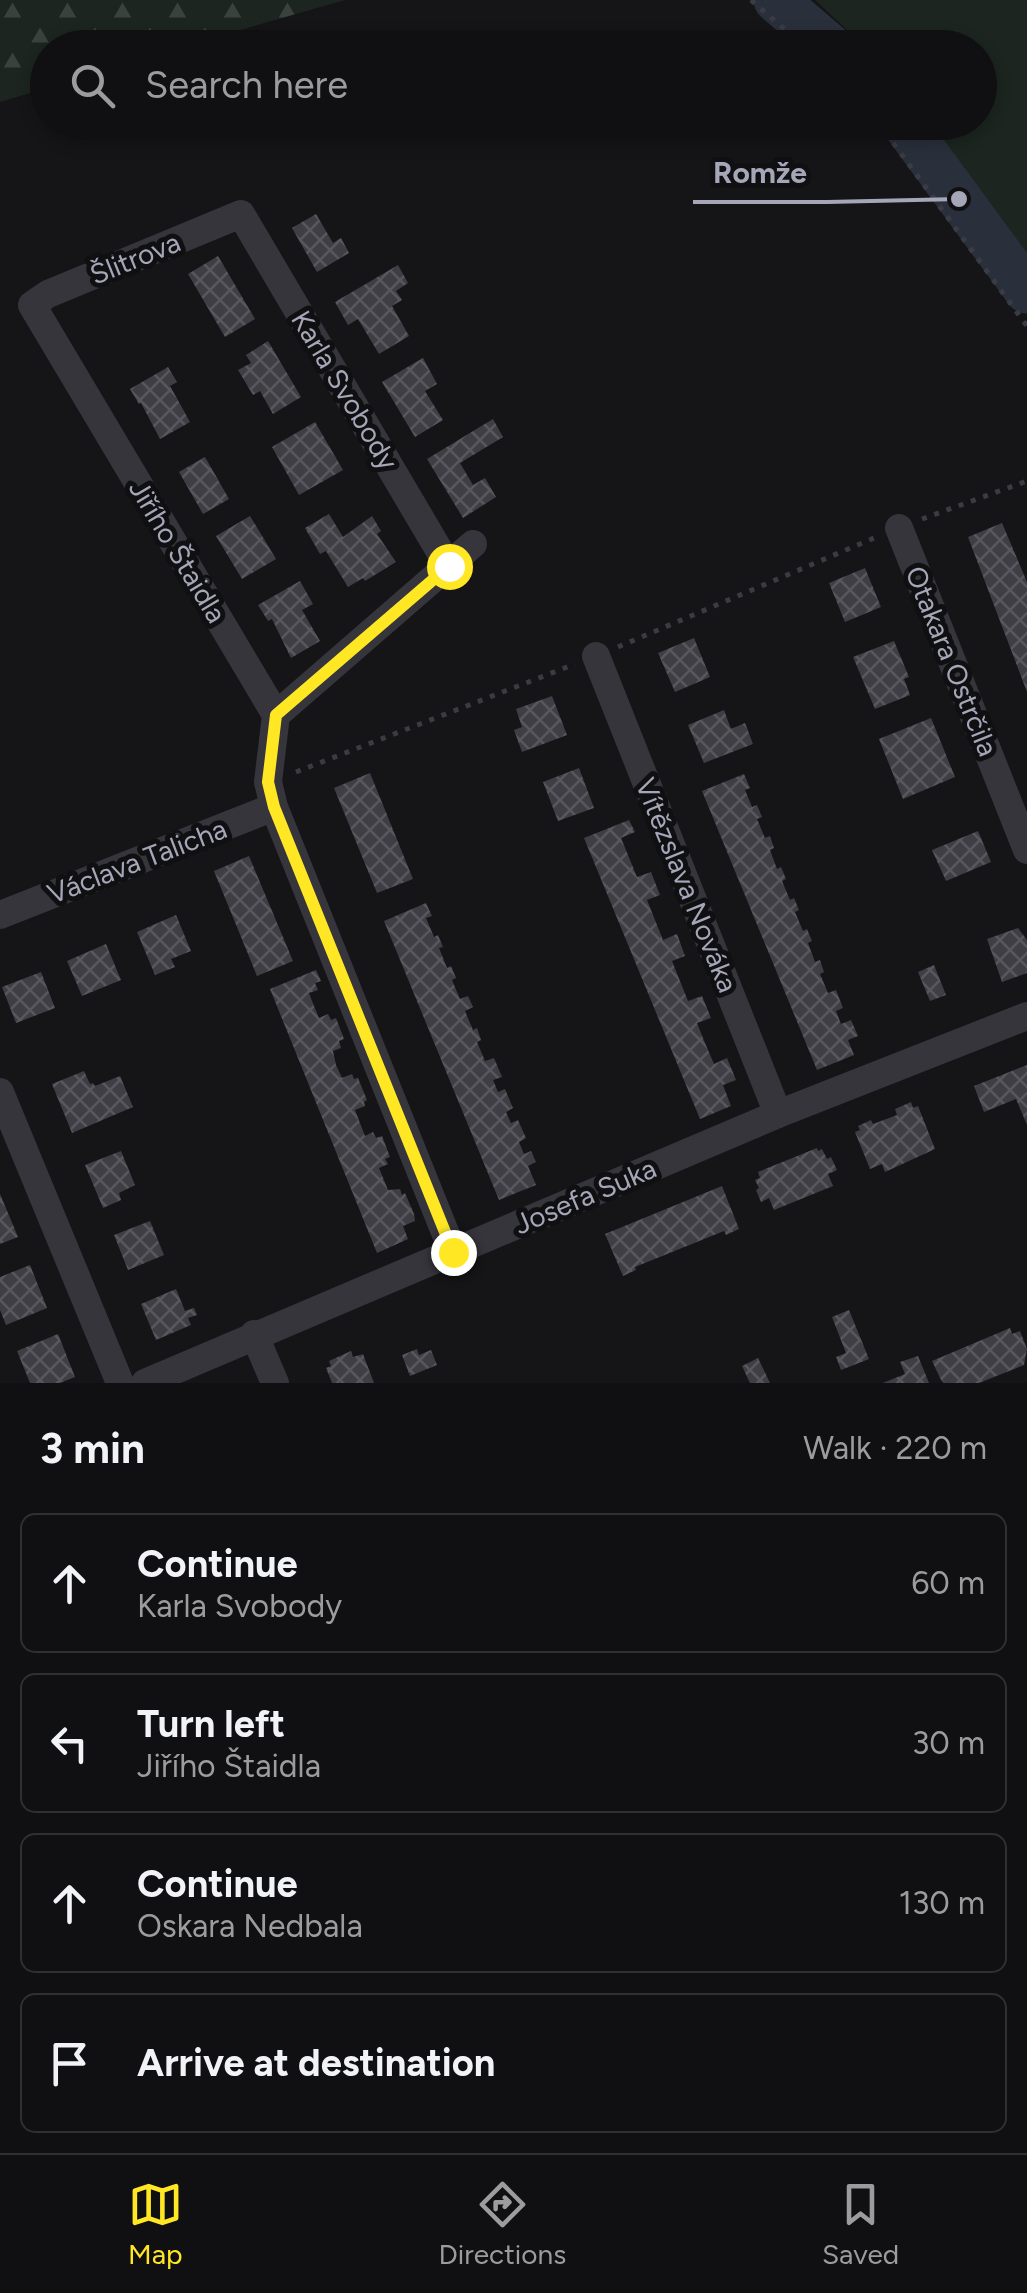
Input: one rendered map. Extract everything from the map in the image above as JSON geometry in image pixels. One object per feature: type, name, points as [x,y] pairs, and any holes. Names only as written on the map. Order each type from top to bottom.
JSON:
[{"type":"street","name":"Šlitrova","points":[[32,306],[48,294],[241,214]]},
{"type":"street","name":"Karla Svobody","points":[[241,214],[449,566]]},
{"type":"street","name":"Jiřího Štaidla","points":[[32,306],[276,715]]},
{"type":"street","name":"Otakara Ostrčila","points":[[898,528],[1027,850]]},
{"type":"street","points":[[453,1252],[271,795],[276,715],[473,544]]},
{"type":"street","name":"Vítězslava Nováka","points":[[596,656],[778,1114]]},
{"type":"street","name":"Václava Talicha","points":[[0,915],[271,795]]},
{"type":"street","name":"Josefa Suka","points":[[145,1383],[778,1114],[1027,1016]]},
{"type":"street","points":[[0,1092],[120,1383]]},
{"type":"street","points":[[254,1334],[275,1383]]},
{"type":"path","points":[[751,0],[785,30]]},
{"type":"path","points":[[891,140],[1027,326]]},
{"type":"path","points":[[271,795],[898,528],[1027,481]]},
{"type":"green space","points":[[0,0],[345,0],[240,30],[30,30],[30,93],[0,102]]},
{"type":"green space","points":[[815,0],[1027,0],[1027,256],[940,140],[997,140],[997,30],[847,30]]},
{"type":"building","points":[[316,214],[333,243],[341,238],[349,253],[317,272],[292,228]]},
{"type":"building","points":[[218,256],[255,319],[225,337],[188,274]]},
{"type":"building","points":[[398,265],[408,283],[396,291],[402,300],[392,306],[409,336],[379,354],[358,319],[348,325],[335,302]]},
{"type":"building","points":[[268,341],[301,397],[273,414],[260,391],[253,395],[238,370],[251,363],[246,355]]},
{"type":"building","points":[[423,358],[437,384],[425,391],[443,420],[415,437],[382,382]]},
{"type":"building","points":[[168,367],[177,382],[170,386],[190,422],[160,439],[130,389]]},
{"type":"building","points":[[493,419],[503,437],[460,463],[473,485],[485,478],[496,497],[463,518],[427,459]]},
{"type":"building","points":[[315,422],[343,470],[299,495],[272,447]]},
{"type":"building","points":[[205,457],[229,499],[203,514],[179,472]]},
{"type":"building","points":[[329,514],[343,537],[372,516],[381,531],[377,534],[396,562],[348,587],[326,551],[320,554],[305,528]]},
{"type":"building","points":[[250,516],[276,559],[242,579],[216,536]]},
{"type":"building","points":[[1002,523],[1027,582],[1027,692],[968,537]]},
{"type":"building","points":[[865,568],[881,607],[845,622],[829,583]]},
{"type":"building","points":[[300,581],[313,604],[302,610],[320,641],[291,658],[272,619],[268,621],[258,605]]},
{"type":"building","points":[[694,638],[710,677],[675,692],[658,653]]},
{"type":"building","points":[[894,641],[909,677],[904,679],[910,695],[875,709],[853,657]]},
{"type":"building","points":[[552,696],[567,735],[522,752],[514,730],[522,727],[516,709]]},
{"type":"building","points":[[724,710],[731,729],[745,723],[753,744],[704,763],[688,725]]},
{"type":"building","points":[[931,718],[955,777],[903,799],[879,739]]},
{"type":"building","points":[[579,768],[594,808],[558,821],[543,782]]},
{"type":"building","points":[[370,773],[413,879],[377,893],[334,788]]},
{"type":"building","points":[[744,774],[750,788],[745,790],[752,807],[757,805],[762,817],[757,819],[765,838],[770,836],[777,869],[781,867],[786,879],[782,881],[790,900],[794,898],[803,931],[807,929],[812,941],[808,943],[815,962],[820,960],[824,972],[820,974],[828,993],[836,990],[843,1008],[836,1011],[841,1024],[851,1020],[858,1036],[848,1040],[854,1055],[817,1070],[702,791]]},
{"type":"building","points":[[629,820],[635,832],[621,838],[637,877],[651,872],[660,895],[647,900],[663,940],[677,934],[685,956],[672,961],[688,1001],[702,996],[711,1018],[697,1023],[705,1043],[714,1064],[727,1058],[736,1080],[723,1085],[731,1106],[700,1119],[584,838]]},
{"type":"building","points":[[978,831],[991,862],[946,881],[932,850]]},
{"type":"building","points":[[249,856],[293,961],[257,976],[214,871]]},
{"type":"building","points":[[426,903],[432,916],[426,918],[434,937],[438,935],[443,947],[439,948],[456,978],[452,980],[460,999],[468,996],[473,1007],[465,1011],[473,1030],[477,1028],[481,1040],[477,1042],[485,1061],[494,1058],[502,1077],[493,1080],[498,1092],[505,1089],[513,1108],[506,1112],[511,1123],[518,1120],[526,1138],[519,1142],[524,1154],[531,1151],[536,1162],[528,1166],[536,1185],[499,1200],[384,921]]},
{"type":"building","points":[[176,915],[191,951],[171,959],[175,967],[155,975],[137,932]]},
{"type":"building","points":[[1018,928],[1027,940],[1027,973],[1002,982],[987,939]]},
{"type":"building","points":[[106,944],[121,980],[82,996],[67,961]]},
{"type":"building","points":[[934,965],[946,995],[930,1001],[918,972]]},
{"type":"building","points":[[316,970],[321,981],[315,983],[318,990],[309,993],[314,1006],[319,1018],[328,1014],[331,1020],[336,1018],[344,1039],[339,1041],[341,1048],[333,1051],[336,1065],[342,1078],[352,1074],[354,1079],[358,1078],[367,1100],[365,1106],[355,1110],[365,1136],[373,1132],[376,1138],[382,1136],[390,1157],[385,1159],[388,1164],[379,1168],[388,1190],[400,1189],[402,1195],[405,1193],[414,1214],[415,1221],[403,1226],[408,1239],[377,1253],[270,989]]},
{"type":"building","points":[[41,972],[55,1008],[16,1023],[2,987]]},
{"type":"building","points":[[1027,1065],[1027,1125],[1016,1099],[984,1112],[974,1086]]},
{"type":"building","points":[[84,1071],[95,1086],[120,1076],[133,1107],[72,1133],[52,1084]]},
{"type":"building","points":[[911,1102],[913,1108],[918,1106],[935,1149],[885,1172],[882,1164],[870,1169],[855,1132],[860,1130],[858,1126],[897,1115],[895,1109]]},
{"type":"building","points":[[822,1149],[827,1159],[831,1157],[837,1170],[828,1174],[833,1186],[774,1210],[769,1198],[761,1202],[755,1180],[760,1178],[758,1172]]},
{"type":"building","points":[[121,1151],[135,1185],[119,1193],[121,1200],[103,1208],[85,1165]]},
{"type":"building","points":[[722,1186],[739,1229],[726,1235],[724,1231],[635,1267],[623,1276],[605,1234]]},
{"type":"building","points":[[0,1194],[18,1237],[0,1244]]},
{"type":"building","points":[[150,1221],[164,1255],[128,1270],[114,1235]]},
{"type":"building","points":[[30,1265],[47,1308],[6,1325],[0,1310],[0,1277]]},
{"type":"building","points":[[176,1289],[185,1311],[194,1308],[197,1315],[188,1318],[191,1325],[156,1340],[141,1304]]},
{"type":"building","points":[[849,1310],[869,1359],[841,1370],[836,1357],[846,1353],[832,1317]]},
{"type":"building","points":[[1010,1328],[1012,1334],[1020,1331],[1027,1349],[1024,1365],[979,1383],[941,1380],[932,1361]]},
{"type":"building","points":[[58,1334],[75,1377],[60,1383],[30,1383],[17,1351]]},
{"type":"building","points":[[417,1349],[419,1355],[431,1350],[437,1365],[410,1376],[402,1355]]},
{"type":"building","points":[[351,1351],[353,1357],[363,1354],[374,1383],[332,1383],[326,1368],[331,1366],[329,1361]]},
{"type":"building","points":[[918,1356],[929,1383],[883,1383],[905,1374],[900,1362]]},
{"type":"building","points":[[758,1358],[770,1383],[750,1383],[742,1366]]},
{"type":"waterway","points":[[776,0],[811,30]]},
{"type":"waterway","points":[[916,140],[1027,291]]},
{"type":"place","name":"Romže","points":[[959,199]]},
{"type":"route","points":[[449,566],[276,715],[268,782],[274,807],[453,1252]]}]
